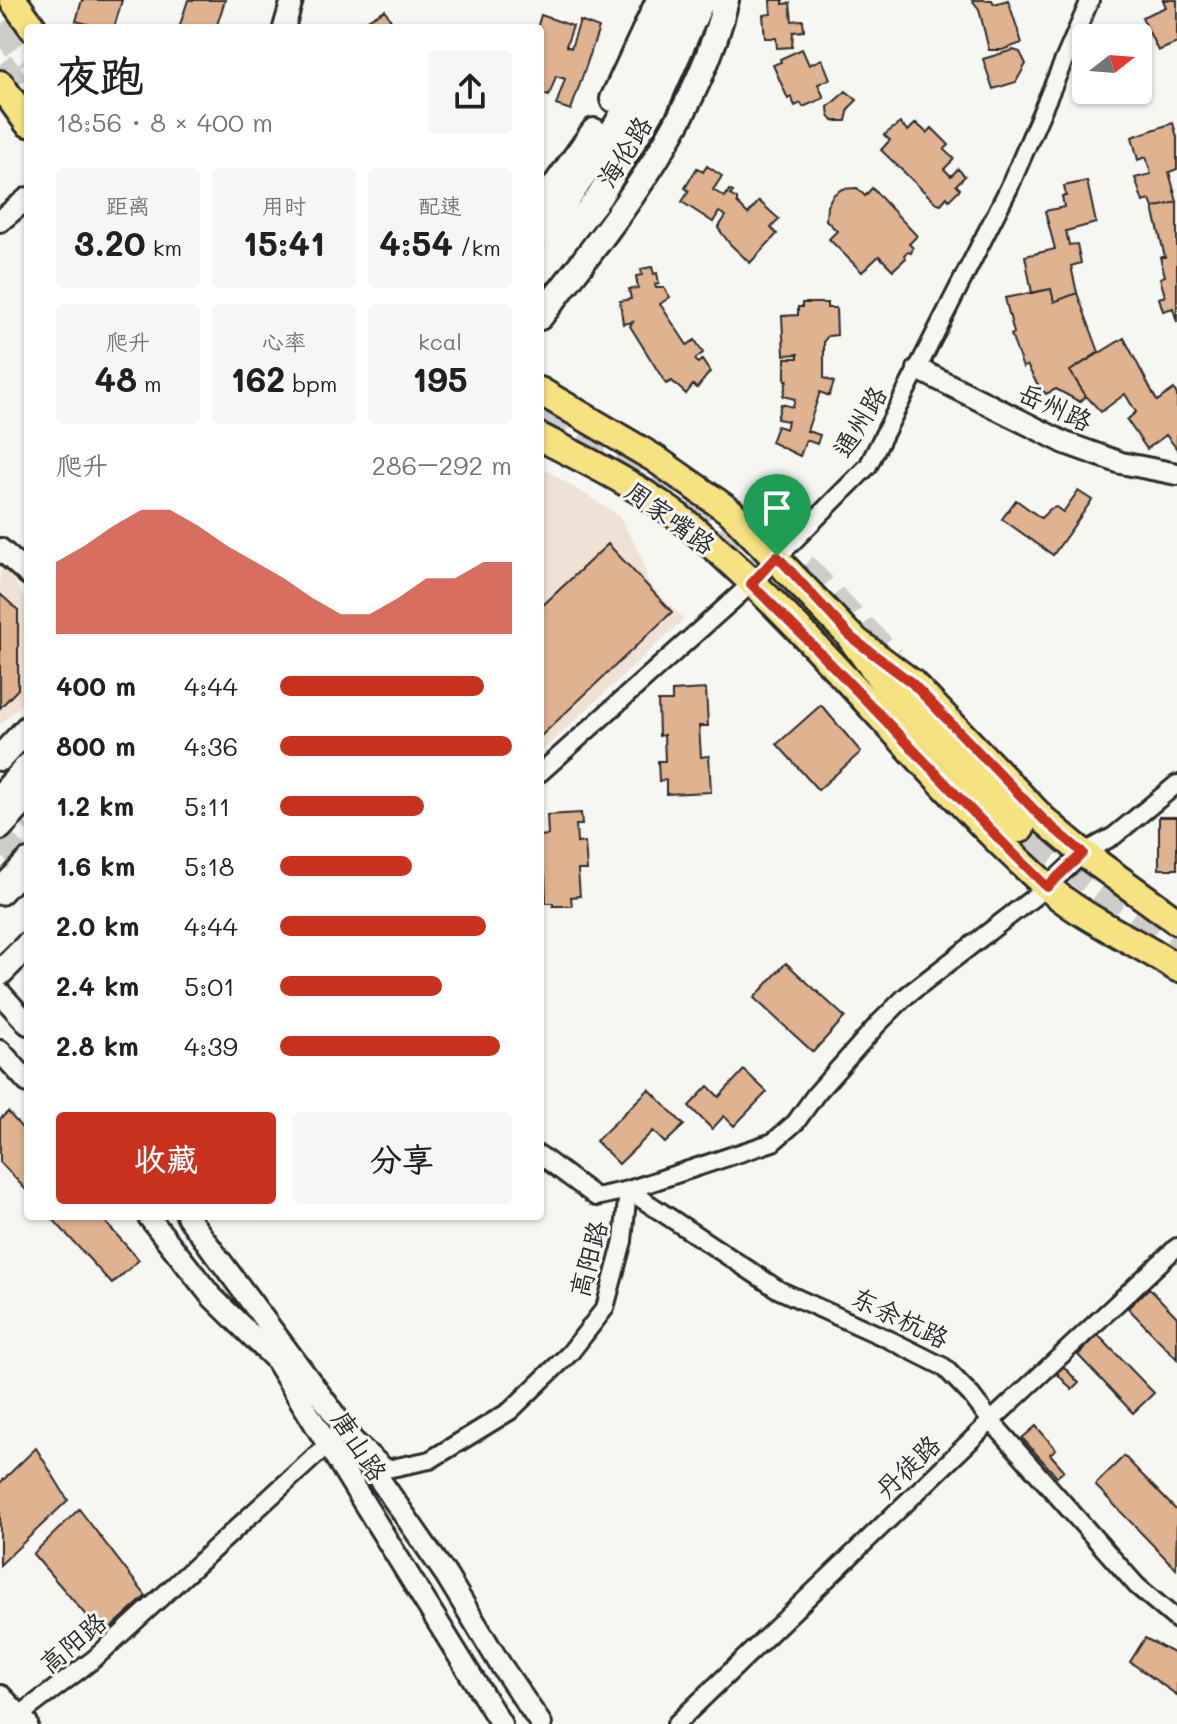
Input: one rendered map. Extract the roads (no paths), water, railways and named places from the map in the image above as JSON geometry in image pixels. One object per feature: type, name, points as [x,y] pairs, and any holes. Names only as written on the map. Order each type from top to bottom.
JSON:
[{"type":"highway","points":[[852,638],[883,680],[1020,828]]},
{"type":"main road","points":[[13,0],[30,24]]},
{"type":"main road","name":"海伦路","points":[[544,201],[601,120],[659,0]]},
{"type":"main road","points":[[544,231],[585,176],[638,88],[680,0]]},
{"type":"main road","points":[[544,268],[599,197],[649,114],[702,0]]},
{"type":"main road","name":"海伦路","points":[[544,312],[643,179],[679,119],[703,66],[726,0]]},
{"type":"main road","points":[[0,84],[24,117]]},
{"type":"main road","name":"周家嘴路","points":[[544,393],[654,458],[731,512],[777,556],[852,638],[912,683],[1044,820],[1083,853],[1177,921]]},
{"type":"main road","name":"周家嘴路","points":[[544,439],[656,502],[690,526],[822,654],[974,817],[1047,887],[1177,968]]},
{"type":"main road","points":[[0,758],[24,732]]},
{"type":"main road","points":[[0,797],[24,770]]},
{"type":"main road","points":[[0,827],[24,801]]},
{"type":"main road","points":[[0,892],[24,866]]},
{"type":"main road","points":[[0,973],[24,949]]},
{"type":"main road","points":[[0,1698],[17,1722]]},
{"type":"street","points":[[285,24],[292,0]]},
{"type":"street","name":"通州路","points":[[544,769],[751,584],[868,466],[1009,188],[1090,0]]},
{"type":"street","points":[[0,221],[24,201]]},
{"type":"street","name":"岳州路","points":[[918,369],[1065,443],[1121,463],[1177,474]]},
{"type":"street","points":[[0,549],[24,570]]},
{"type":"street","name":"高阳路","points":[[17,1722],[94,1659],[327,1445],[347,1433],[387,1469],[430,1460],[510,1411],[570,1353],[605,1308],[623,1241],[628,1190],[773,1142],[796,1122],[816,1094],[906,996],[1047,887],[1083,853],[1114,836],[1177,784]]},
{"type":"street","points":[[0,993],[24,1020]]},
{"type":"street","points":[[0,1051],[24,1078]]},
{"type":"street","points":[[544,1158],[596,1197],[628,1190]]},
{"type":"street","name":"东余杭路","points":[[628,1190],[779,1290],[944,1367],[1137,1586],[1177,1620]]},
{"type":"street","name":"唐山路","points":[[151,1220],[211,1296],[274,1358],[501,1724]]},
{"type":"street","name":"唐山路","points":[[190,1220],[254,1303],[446,1575],[541,1724]]},
{"type":"street","name":"丹徒路","points":[[676,1724],[1177,1247]]},
{"type":"tunnel","points":[[0,25],[24,55]]},
{"type":"tunnel","points":[[0,64],[24,94]]},
{"type":"tunnel","points":[[544,424],[691,502],[768,571],[831,634]]},
{"type":"tunnel","points":[[771,540],[807,571],[892,659]]},
{"type":"tunnel","points":[[1005,807],[1041,843],[1177,949]]},
{"type":"tunnel","points":[[0,855],[24,830]]}]
